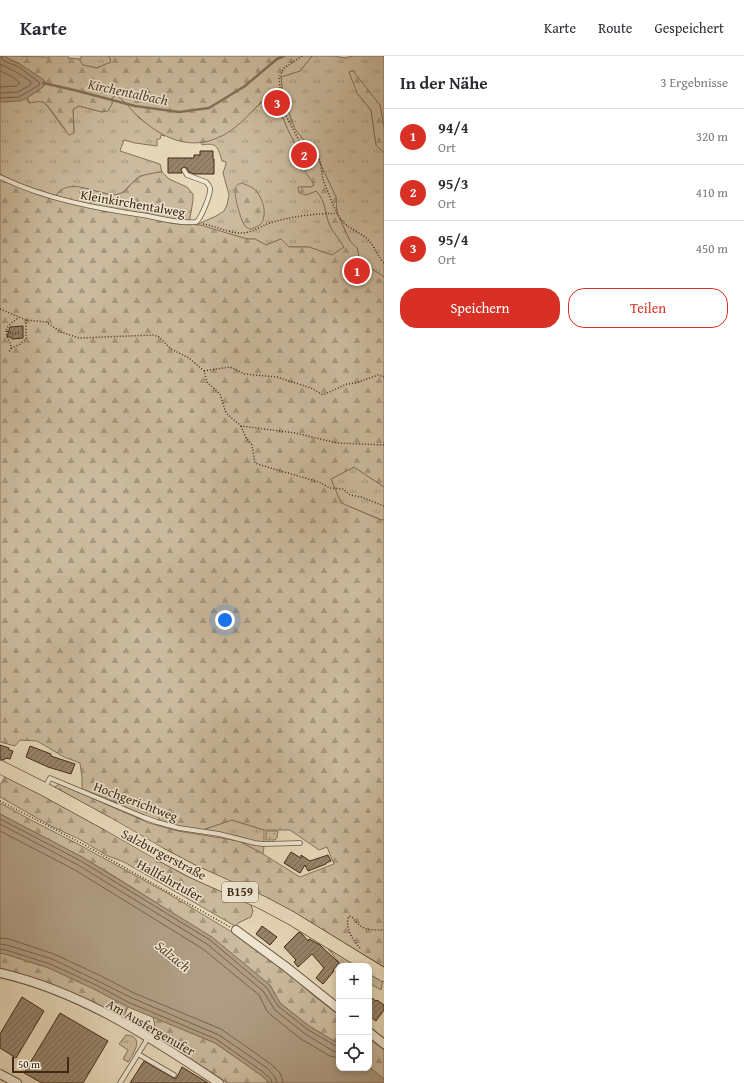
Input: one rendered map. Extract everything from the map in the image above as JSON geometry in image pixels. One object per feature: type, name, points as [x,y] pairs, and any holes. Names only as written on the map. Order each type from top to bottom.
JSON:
[{"type":"main road","name":"Salzburgerstraße","points":[[0,767],[44,789],[192,871],[263,903],[291,918],[364,963]]},
{"type":"main road","name":"Salzburgerstraße","points":[[372,968],[384,975]]},
{"type":"street","points":[[236,930],[285,966],[336,1007]]},
{"type":"street","name":"Am Ausfergenufer","points":[[0,973],[20,978],[61,993],[118,1019],[219,1083]]},
{"type":"street","points":[[372,1034],[384,1044]]},
{"type":"street","points":[[0,1074],[18,1083]]},
{"type":"lane","name":"Kleinkirchentalweg","points":[[0,177],[32,191],[61,200],[99,208],[192,223],[200,219],[210,188],[206,182],[187,175],[184,170]]},
{"type":"lane","name":"Hochgerichtweg","points":[[44,789],[50,778],[143,817],[179,828],[219,834],[263,844],[300,843]]},
{"type":"lane","points":[[120,1083],[148,1038]]},
{"type":"lane","points":[[138,1054],[174,1075]]},
{"type":"path","points":[[302,56],[284,68],[279,78],[281,106],[303,148],[316,153],[320,159],[322,178],[337,213],[346,224],[370,242],[384,263]]},
{"type":"path","points":[[192,223],[208,225],[237,233],[249,232],[284,219],[337,213]]},
{"type":"path","points":[[0,309],[26,320],[46,322],[61,332],[79,338],[154,335],[159,337],[171,349],[189,358],[204,371],[207,382],[220,394],[226,413],[241,426],[246,438],[252,446],[255,463],[319,482],[330,488],[343,489],[350,495],[361,497],[384,506]]},
{"type":"path","points":[[11,348],[6,331],[8,326],[19,317]]},
{"type":"path","points":[[8,352],[11,348],[19,345],[26,339],[26,320]]},
{"type":"path","points":[[6,331],[12,334],[19,333]]},
{"type":"path","points":[[204,371],[230,368],[245,374],[276,377],[311,388],[323,395],[347,384],[356,383],[378,375],[384,377]]},
{"type":"path","points":[[241,426],[295,433],[337,443],[384,445]]},
{"type":"path","name":"Hallfahrtufer","points":[[0,801],[81,843],[236,930]]},
{"type":"path","points":[[360,948],[353,940],[350,932],[347,922],[348,916],[352,917],[357,924],[365,928],[384,930]]},
{"type":"green space","points":[[5,56],[68,56],[68,58],[79,59],[83,65],[97,68],[111,62],[109,56],[312,56],[300,71],[281,77],[283,98],[295,129],[320,163],[336,197],[337,213],[350,241],[357,248],[360,261],[384,277],[384,487],[354,467],[331,479],[341,503],[384,520],[384,967],[293,912],[205,874],[53,788],[60,784],[149,823],[178,831],[239,841],[300,877],[334,864],[327,847],[319,850],[290,830],[264,830],[232,820],[202,830],[178,826],[147,817],[82,789],[80,763],[64,757],[37,741],[20,740],[15,746],[0,742],[0,174],[19,186],[53,199],[61,190],[68,187],[82,187],[112,195],[119,194],[140,177],[162,172],[169,179],[187,187],[193,194],[189,224],[200,225],[247,239],[255,239],[266,245],[281,239],[289,247],[309,247],[332,255],[344,247],[328,222],[324,203],[316,191],[306,195],[299,193],[298,187],[311,187],[314,185],[305,171],[316,162],[313,156],[306,156],[300,152],[289,132],[277,104],[273,90],[244,120],[231,131],[212,140],[192,143],[183,142],[164,135],[137,115],[123,100],[116,95],[112,98],[112,104],[108,111],[102,112],[79,106],[73,109],[74,133],[69,135],[43,102],[30,103],[27,98],[44,86],[20,64]]},
{"type":"green space","points":[[81,56],[109,56],[111,62],[97,68],[83,65],[79,59],[81,59]]},
{"type":"green space","points":[[312,56],[334,56],[345,58],[353,56],[384,56],[384,128],[380,105],[357,93],[371,110],[376,145],[384,153],[384,277],[360,261],[357,248],[350,241],[337,213],[336,197],[317,157],[295,129],[283,98],[281,77],[300,71]]},
{"type":"green space","points":[[353,71],[380,105],[384,128],[384,153],[376,145],[371,110],[357,93],[349,72]]},
{"type":"green space","points":[[0,80],[27,98],[29,103],[37,101],[43,102],[63,128],[74,133],[73,109],[79,106],[102,112],[112,104],[112,98],[116,94],[123,99],[139,118],[165,136],[161,135],[160,139],[157,139],[157,146],[124,140],[120,151],[160,164],[162,172],[140,176],[123,192],[113,195],[73,186],[53,199],[39,195],[19,186],[0,174]]},
{"type":"green space","points":[[273,90],[277,104],[289,132],[300,152],[306,156],[313,156],[316,162],[310,166],[308,176],[314,185],[311,187],[301,187],[306,195],[316,191],[324,203],[328,222],[344,247],[332,255],[309,247],[289,247],[281,239],[266,245],[255,239],[247,239],[196,225],[224,211],[229,195],[223,173],[226,162],[222,161],[218,149],[214,145],[202,145],[201,143],[208,141],[237,125]]},
{"type":"green space","points":[[242,183],[252,187],[256,191],[261,198],[264,207],[262,222],[258,226],[251,229],[246,227],[240,215],[235,192],[237,185]]},
{"type":"green space","points":[[354,467],[384,487],[384,520],[341,503],[331,479]]},
{"type":"green space","points":[[5,777],[23,783],[185,875],[227,894],[250,902],[253,911],[251,917],[235,926],[124,862],[108,856],[0,797],[0,785]]},
{"type":"green space","points":[[0,803],[167,893],[237,935],[285,970],[314,996],[336,1013],[336,1042],[309,1026],[280,1003],[270,985],[155,902],[82,857],[0,814]]},
{"type":"green space","points":[[232,820],[264,830],[264,843],[237,836],[202,830]]},
{"type":"green space","points":[[266,831],[278,831],[277,838],[275,840],[266,840]]},
{"type":"green space","points":[[239,841],[264,846],[263,854]]},
{"type":"green space","points":[[325,945],[352,963],[340,963]]},
{"type":"green space","points":[[0,953],[49,968],[94,989],[128,1007],[124,1016],[34,978],[0,968]]},
{"type":"green space","points":[[372,974],[383,980],[381,990],[372,985]]},
{"type":"green space","points":[[153,1016],[215,1043],[270,1083],[227,1083],[165,1043],[156,1031]]},
{"type":"green space","points":[[126,1035],[132,1036],[137,1042],[135,1050],[128,1062],[123,1059],[128,1050],[119,1044]]},
{"type":"green space","points":[[372,1040],[384,1050],[384,1079],[372,1069]]},
{"type":"water","points":[[0,56],[5,56],[20,64],[44,80],[46,84],[27,98],[20,101],[0,102]]},
{"type":"water","name":"Salzach","points":[[0,814],[82,857],[212,937],[270,985],[280,1003],[309,1026],[336,1042],[336,1071],[372,1071],[372,1069],[384,1079],[384,1083],[270,1083],[215,1043],[128,1007],[49,968],[0,953]]},
{"type":"building","points":[[200,151],[213,151],[214,174],[194,174],[189,172],[187,168],[184,167],[181,169],[182,173],[168,173],[168,158],[194,158],[194,155],[200,155]]},
{"type":"building","points":[[23,326],[23,338],[12,339],[11,337],[7,337],[10,327]]},
{"type":"building","points":[[0,745],[13,751],[10,759],[0,759]]},
{"type":"building","points":[[30,746],[51,754],[51,756],[75,764],[71,774],[48,767],[26,757]]},
{"type":"building","points":[[291,852],[301,858],[301,855],[310,861],[328,855],[331,861],[308,871],[305,865],[300,873],[284,863]]},
{"type":"building","points":[[262,926],[277,937],[270,945],[256,934]]},
{"type":"building","points":[[299,932],[308,941],[309,939],[320,945],[339,963],[336,963],[336,966],[333,970],[334,971],[323,984],[316,978],[324,968],[312,954],[298,967],[294,962],[296,960],[284,947]]},
{"type":"building","points":[[22,997],[44,1011],[16,1058],[0,1048],[0,1034]]},
{"type":"building","points":[[372,998],[384,1005],[384,1010],[376,1021],[372,1018]]},
{"type":"building","points":[[60,1013],[108,1041],[83,1083],[42,1083],[24,1073]]},
{"type":"building","points":[[144,1061],[175,1079],[182,1067],[208,1083],[130,1083]]},
{"type":"waterway","name":"Kirchentalbach","points":[[43,83],[135,106],[179,112],[209,108],[245,86],[277,59],[284,56]]},
{"type":"place","name":"95/4","points":[[277,103]]},
{"type":"place","name":"95/3","points":[[304,155]]},
{"type":"place","name":"94/4","points":[[357,271]]}]
